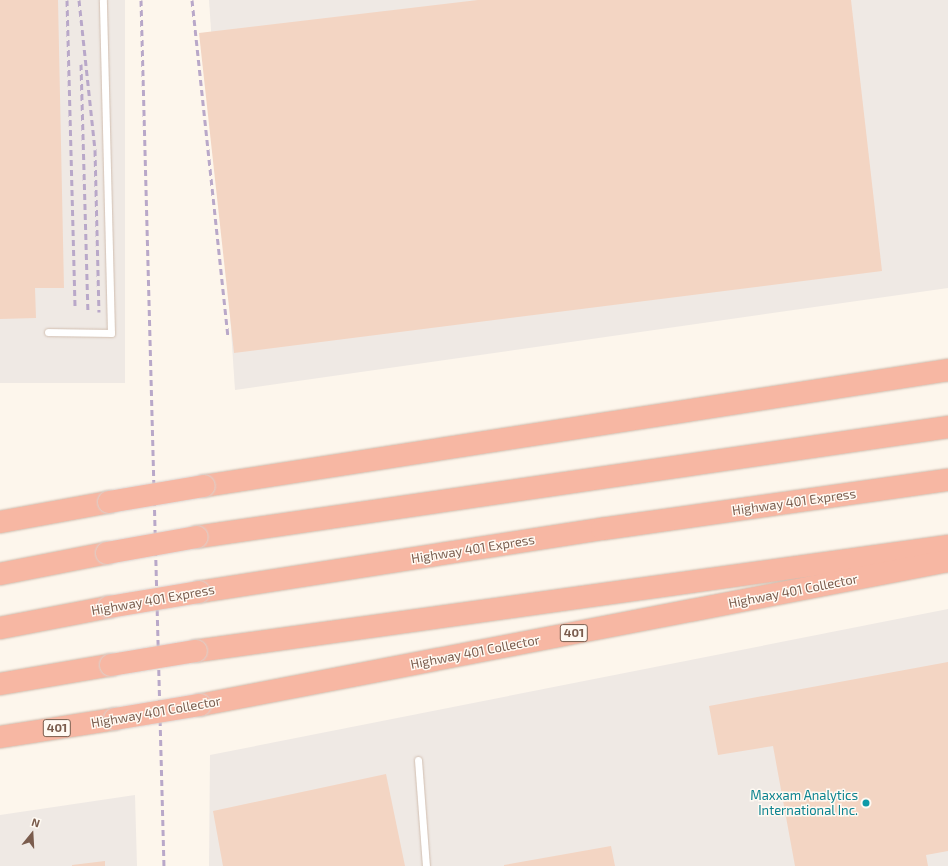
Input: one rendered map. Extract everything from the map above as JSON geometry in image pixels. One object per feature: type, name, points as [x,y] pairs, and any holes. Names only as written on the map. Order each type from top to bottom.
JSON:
[{"type":"highway","points":[[0,522],[204,486],[948,370]]},
{"type":"highway","points":[[0,574],[197,537],[948,427]]},
{"type":"highway","name":"Highway 401 Express","points":[[0,628],[109,607],[200,592],[602,529],[948,480]]},
{"type":"highway","points":[[0,684],[196,651],[948,546]]},
{"type":"highway","name":"Highway 401 Collector","points":[[0,737],[200,705],[948,561]]},
{"type":"lane","points":[[48,332],[111,333],[103,0]]},
{"type":"lane","points":[[418,760],[426,866]]},
{"type":"shaded area","points":[[0,0],[125,0],[125,383],[0,383]]},
{"type":"shaded area","points":[[209,0],[948,0],[948,288],[235,390]]},
{"type":"shaded area","points":[[948,609],[948,866],[209,866],[210,755]]},
{"type":"shaded area","points":[[135,795],[137,866],[0,866],[0,815]]},
{"type":"building","points":[[0,0],[58,0],[64,288],[35,288],[36,318],[0,319]]},
{"type":"building","points":[[478,0],[851,0],[882,271],[234,353],[199,33]]},
{"type":"building","name":"Maxxam Analytics International Inc.","points":[[948,662],[948,851],[926,855],[928,866],[795,866],[773,746],[718,755],[709,706]]},
{"type":"building","points":[[386,774],[405,866],[223,866],[213,811]]},
{"type":"building","points":[[611,846],[615,866],[504,866],[504,865]]},
{"type":"building","points":[[105,861],[105,866],[72,866],[72,865]]},
{"type":"railway","points":[[67,0],[75,308]]},
{"type":"railway","points":[[79,0],[95,150],[99,312]]},
{"type":"railway","points":[[141,0],[164,866]]},
{"type":"railway","points":[[192,0],[228,336]]},
{"type":"railway","points":[[81,64],[88,310]]},
{"type":"place","name":"Maxxam Analytics International Inc.","points":[[866,803]]}]
